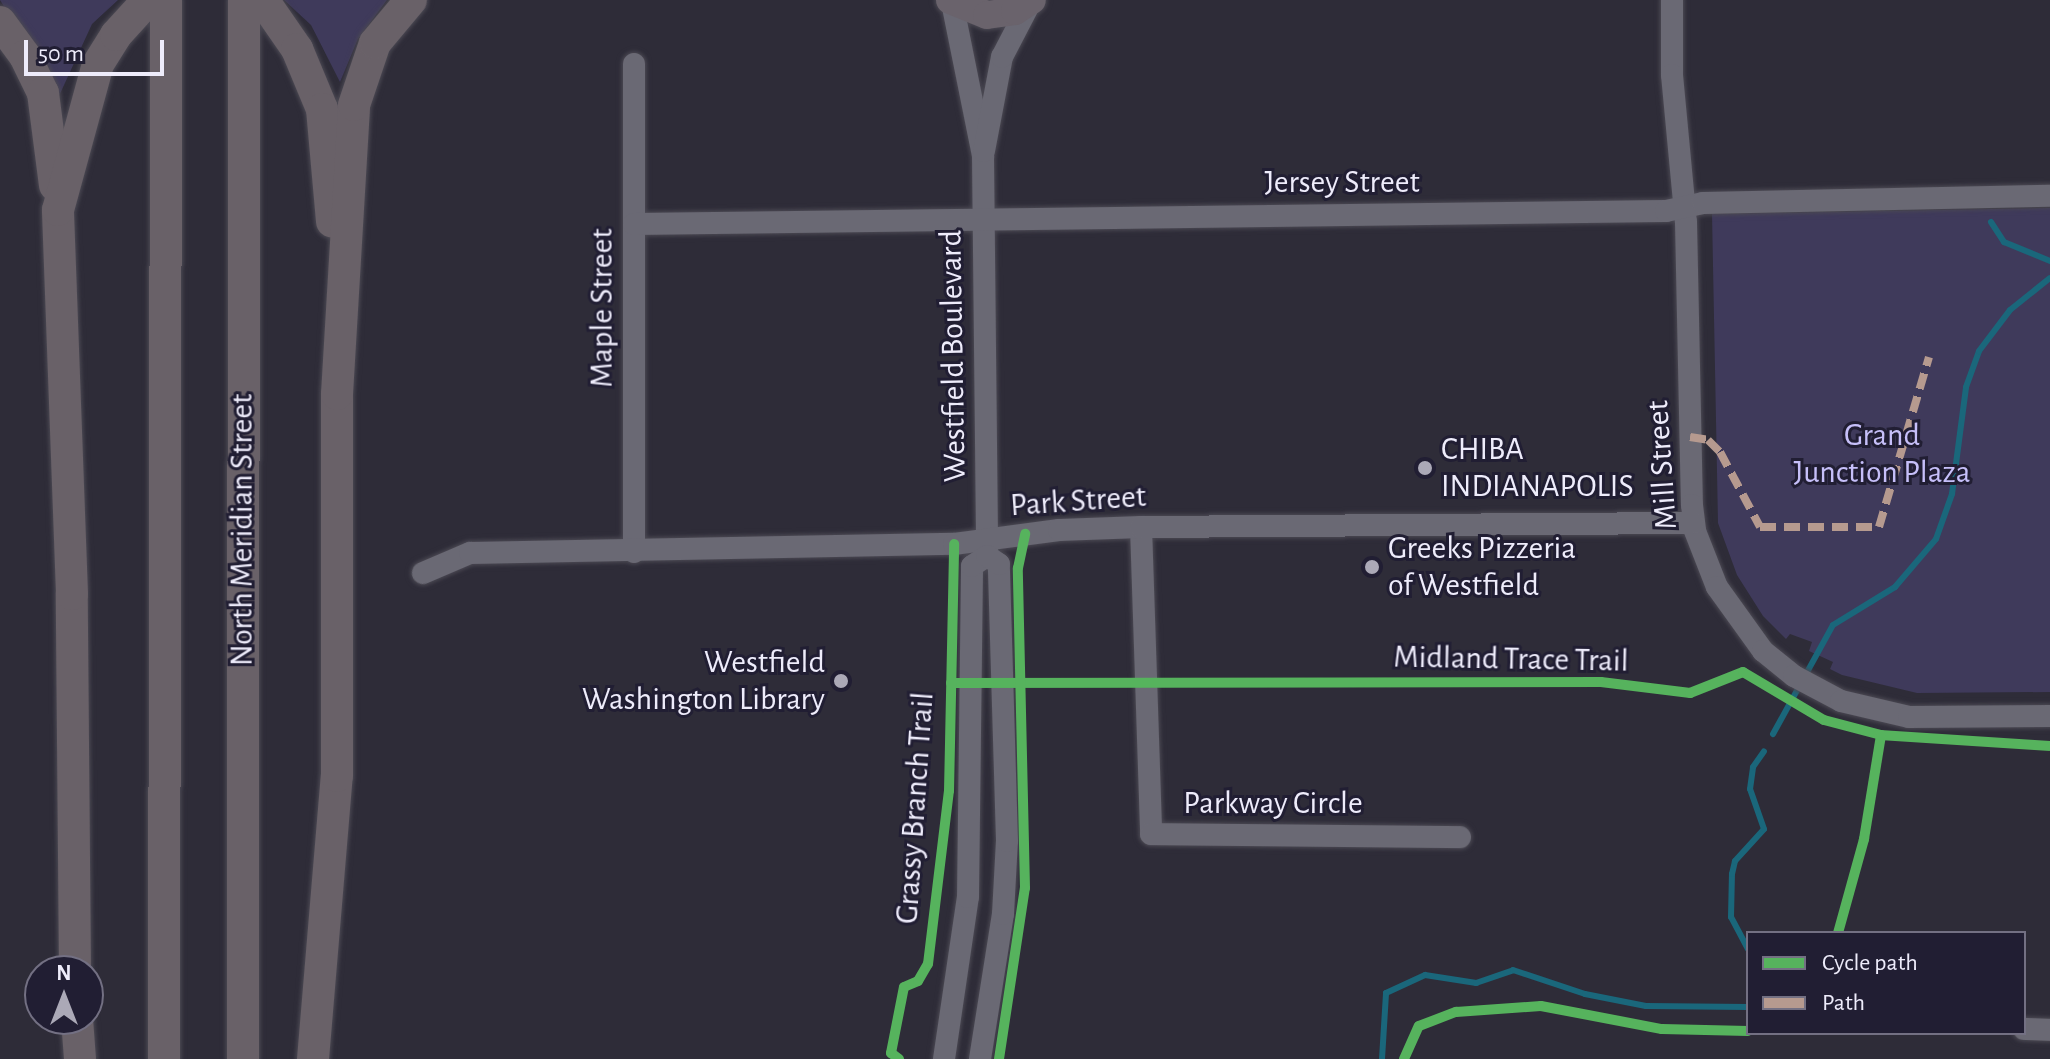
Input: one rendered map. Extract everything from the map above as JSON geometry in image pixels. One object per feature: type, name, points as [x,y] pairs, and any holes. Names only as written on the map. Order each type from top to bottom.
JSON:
[{"type":"highway","points":[[58,210],[98,64],[116,35],[148,0]]},
{"type":"highway","points":[[164,1059],[166,0]]},
{"type":"highway","name":"North Meridian Street","points":[[243,1059],[244,0]]},
{"type":"highway","points":[[263,0],[297,49],[322,109],[341,308]]},
{"type":"highway","points":[[313,1059],[337,776],[341,308],[357,87],[375,43],[411,0]]},
{"type":"highway","points":[[0,22],[25,56],[43,93],[58,210],[72,594],[75,955]]},
{"type":"highway","points":[[78,1035],[80,1059]]},
{"type":"main road","points":[[951,1],[968,11],[996,15],[1032,1]]},
{"type":"street","name":"Mill Street","points":[[1672,0],[1672,75],[1685,207],[1693,523],[1717,587],[1763,651],[1827,695],[1909,717],[2050,716]]},
{"type":"street","name":"Westfield Boulevard","points":[[951,1],[983,156],[987,548],[999,564],[1007,841],[1002,928],[980,1059]]},
{"type":"street","name":"Westfield Boulevard","points":[[983,156],[1002,57],[1032,1]]},
{"type":"street","name":"Maple Street","points":[[634,64],[634,552]]},
{"type":"street","name":"Jersey Street","points":[[634,224],[1666,211],[1685,207],[2050,196]]},
{"type":"street","name":"Park Street","points":[[423,573],[470,553],[987,548],[1141,527],[1693,523]]},
{"type":"street","name":"Parkway Circle","points":[[1141,527],[1151,834],[1460,837]]},
{"type":"street","name":"Westfield Boulevard","points":[[944,1059],[968,897],[972,566],[987,548]]},
{"type":"street","points":[[2026,1029],[2050,1030]]},
{"type":"green space","points":[[0,0],[118,0],[92,24],[59,96]]},
{"type":"green space","points":[[284,0],[387,0],[358,39],[340,82],[311,25]]},
{"type":"green space","name":"Grand Junction Plaza","points":[[2050,208],[2050,692],[1917,693],[1842,675],[1830,669],[1833,662],[1809,651],[1812,642],[1790,634],[1786,639],[1763,616],[1737,575],[1718,523],[1712,214]]},
{"type":"waterway","points":[[1991,222],[2004,242],[2050,261]]},
{"type":"waterway","points":[[1773,734],[1833,625],[1895,587],[1936,539],[1952,494],[1966,387],[1979,351],[2010,310],[2050,278]]},
{"type":"waterway","points":[[1746,945],[1731,917],[1732,874],[1735,861],[1764,829],[1750,789],[1753,767],[1764,751]]},
{"type":"waterway","points":[[1382,1059],[1386,993],[1425,975],[1476,983],[1513,970],[1585,994],[1646,1006],[1746,1007]]},
{"type":"marked path","points":[[1690,437],[1708,440],[1720,452],[1760,527],[1879,527],[1929,357]]},
{"type":"cycle path","points":[[999,1059],[1025,888],[1018,568],[1025,534]]},
{"type":"cycle path","name":"Grassy Branch Trail","points":[[899,1059],[891,1053],[904,987],[918,981],[928,964],[949,791],[954,544]]},
{"type":"cycle path","name":"Midland Trace Trail","points":[[951,683],[1601,682],[1690,693],[1743,672],[1824,720],[1881,735],[2050,746]]},
{"type":"cycle path","points":[[1839,931],[1864,839],[1881,735]]},
{"type":"cycle path","points":[[1404,1059],[1419,1026],[1456,1012],[1541,1006],[1662,1029],[1746,1031]]},
{"type":"place","name":"CHIBA INDIANAPOLIS","points":[[1425,468]]},
{"type":"place","name":"Greeks Pizzeria of Westfield","points":[[1372,567]]},
{"type":"place","name":"Westfield Washington Library","points":[[841,681]]}]
